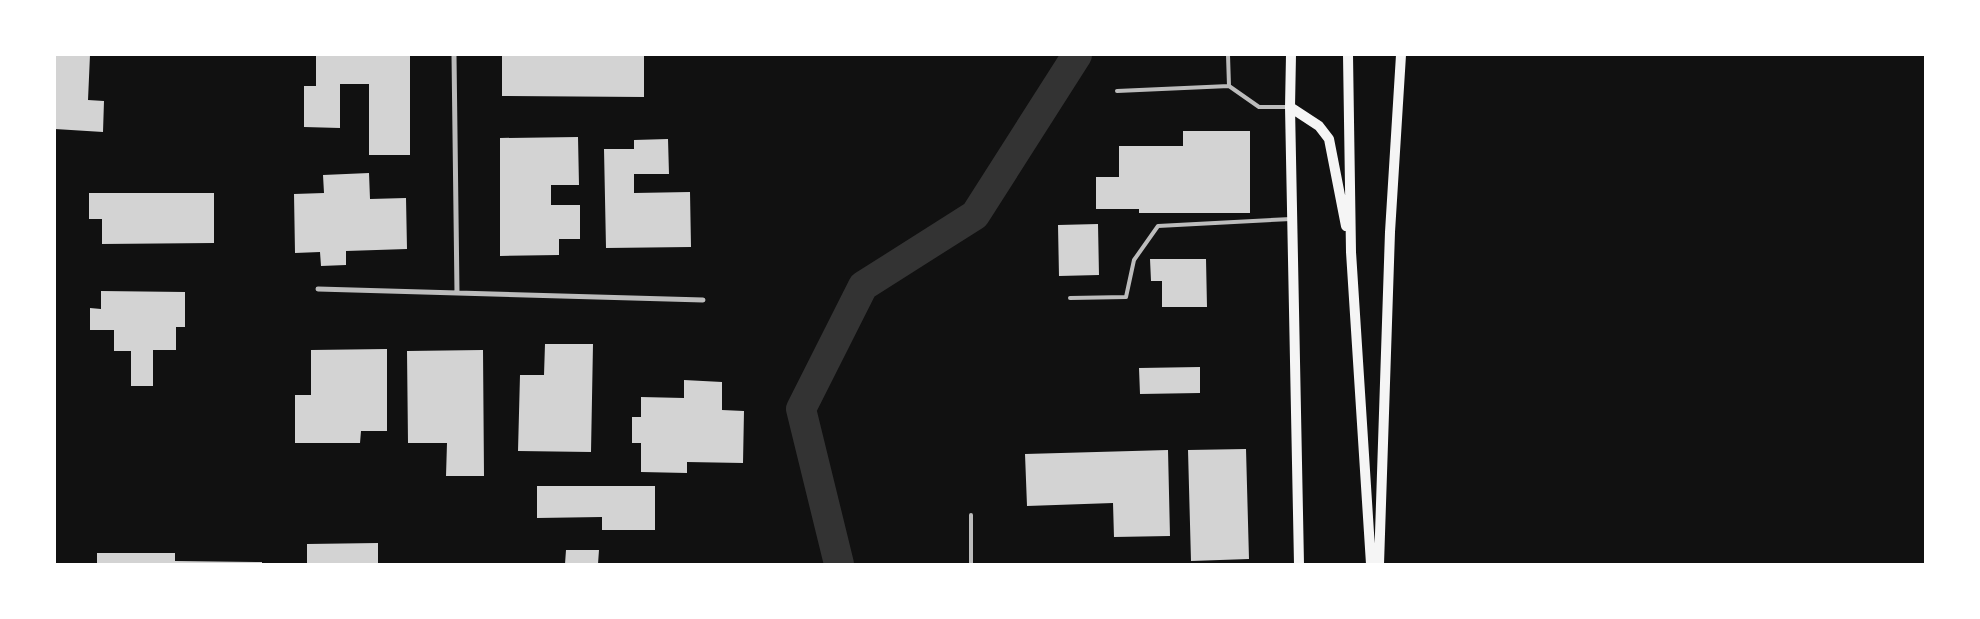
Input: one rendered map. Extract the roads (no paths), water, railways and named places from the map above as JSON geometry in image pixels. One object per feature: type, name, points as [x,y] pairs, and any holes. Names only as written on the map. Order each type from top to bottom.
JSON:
[{"type":"main road","points":[[1291,55],[1290,107],[1299,564]]},
{"type":"main road","points":[[1348,55],[1351,252],[1371,564]]},
{"type":"main road","points":[[1379,564],[1390,232],[1401,55]]},
{"type":"main road","points":[[1290,107],[1318,126],[1329,139],[1351,252]]},
{"type":"street","points":[[454,55],[457,293]]},
{"type":"street","points":[[318,289],[703,300]]},
{"type":"lane","points":[[1228,55],[1229,86]]},
{"type":"lane","points":[[1117,91],[1229,86],[1259,107],[1290,107]]},
{"type":"lane","points":[[1070,298],[1126,297],[1134,260],[1158,226],[1293,219]]},
{"type":"lane","points":[[971,515],[971,564]]},
{"type":"waterway","points":[[839,564],[801,409],[863,286],[975,215],[1077,55]]}]
